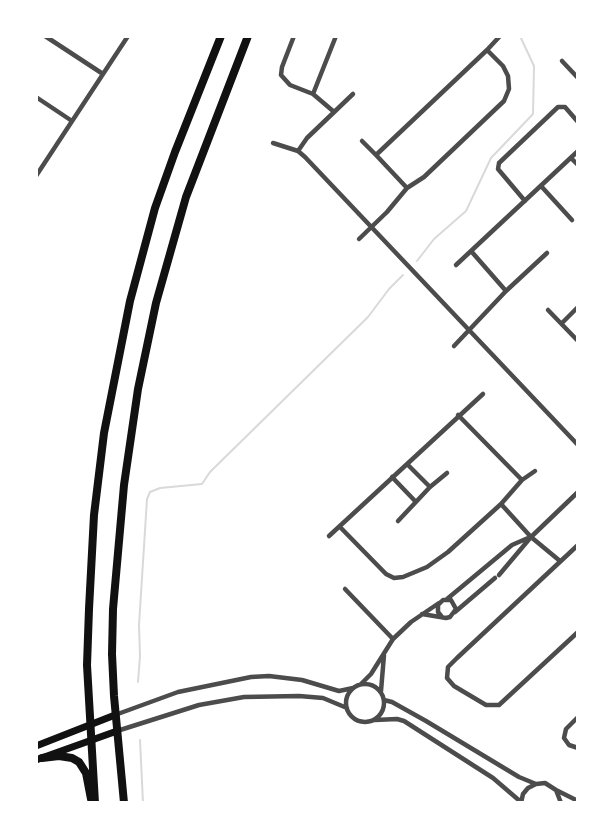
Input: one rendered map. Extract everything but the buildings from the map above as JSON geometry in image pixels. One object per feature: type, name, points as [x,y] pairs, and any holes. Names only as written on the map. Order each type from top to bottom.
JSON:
[{"type":"main road","points":[[94,803],[87,665],[91,553],[98,478],[111,389],[130,301],[155,208],[221,36]]},
{"type":"main road","points":[[124,803],[115,714],[112,654],[113,609],[124,485],[138,389],[156,303],[186,197],[226,87],[248,36]]},
{"type":"main road","points":[[36,746],[115,714]]},
{"type":"main road","points":[[39,759],[117,731]]},
{"type":"main road","points":[[39,759],[59,756],[72,758],[79,762],[85,770],[94,803]]},
{"type":"street","points":[[45,36],[103,74]]},
{"type":"street","points":[[36,176],[128,36]]},
{"type":"street","points":[[294,36],[281,75],[290,85],[313,94],[333,111]]},
{"type":"street","points":[[313,94],[336,36]]},
{"type":"street","points":[[376,155],[500,36]]},
{"type":"street","points":[[359,239],[387,212],[407,188],[424,177],[506,98],[509,89],[508,76],[503,66],[487,50]]},
{"type":"street","points":[[562,61],[578,78]]},
{"type":"street","points":[[298,151],[333,111],[353,94]]},
{"type":"street","points":[[36,97],[72,121]]},
{"type":"street","points":[[525,201],[498,169],[499,163],[558,107],[565,107],[577,119]]},
{"type":"street","points":[[362,141],[407,188]]},
{"type":"street","points":[[273,143],[298,151],[578,445]]},
{"type":"street","points":[[456,265],[578,151]]},
{"type":"street","points":[[571,158],[578,165]]},
{"type":"street","points":[[36,164],[41,167]]},
{"type":"street","points":[[541,186],[572,220]]},
{"type":"street","points":[[471,251],[506,291]]},
{"type":"street","points":[[454,346],[506,291],[547,253]]},
{"type":"street","points":[[562,323],[578,307]]},
{"type":"street","points":[[548,310],[578,341]]},
{"type":"street","points":[[329,536],[483,394]]},
{"type":"street","points":[[458,416],[522,480]]},
{"type":"street","points":[[407,464],[430,487]]},
{"type":"street","points":[[340,527],[386,574],[399,578],[427,567],[439,559],[501,504],[522,480],[535,471]]},
{"type":"street","points":[[398,521],[430,487],[447,473]]},
{"type":"street","points":[[392,477],[416,501]]},
{"type":"street","points":[[422,614],[450,617],[497,577],[531,537],[578,492]]},
{"type":"street","points":[[501,504],[531,537],[560,561]]},
{"type":"street","points":[[115,714],[178,692],[251,677],[269,676],[302,680],[339,691],[353,688],[371,674],[393,639],[422,614],[447,599],[512,545],[531,537]]},
{"type":"street","points":[[578,545],[448,667],[447,678],[454,686],[486,705],[499,705],[578,632]]},
{"type":"street","points":[[345,589],[393,639]]},
{"type":"street","points":[[447,599],[455,605],[455,612]]},
{"type":"street","points":[[439,603],[438,612],[442,617]]},
{"type":"street","points":[[375,720],[382,713],[384,700],[381,692],[385,652]]},
{"type":"street","points":[[361,684],[368,684],[381,692]]},
{"type":"street","points":[[353,688],[348,696],[347,708],[356,720],[363,722],[397,719],[404,722],[493,777],[521,803]]},
{"type":"street","points":[[117,731],[199,705],[244,697],[299,696],[323,699],[347,708]]},
{"type":"street","points":[[384,700],[426,721],[519,777],[536,784]]},
{"type":"street","points":[[578,717],[566,729],[564,735],[566,743],[578,748]]},
{"type":"street","points":[[521,803],[523,794],[528,788],[545,783],[578,801]]},
{"type":"street","points":[[556,790],[561,803]]},
{"type":"waterway","points":[[417,261],[434,239],[466,211],[491,158],[533,114],[534,66],[520,36]]},
{"type":"waterway","points":[[138,682],[139,625],[147,499],[150,492],[160,488],[202,484],[210,472],[368,317],[403,275]]},
{"type":"waterway","points":[[140,740],[143,803]]}]
